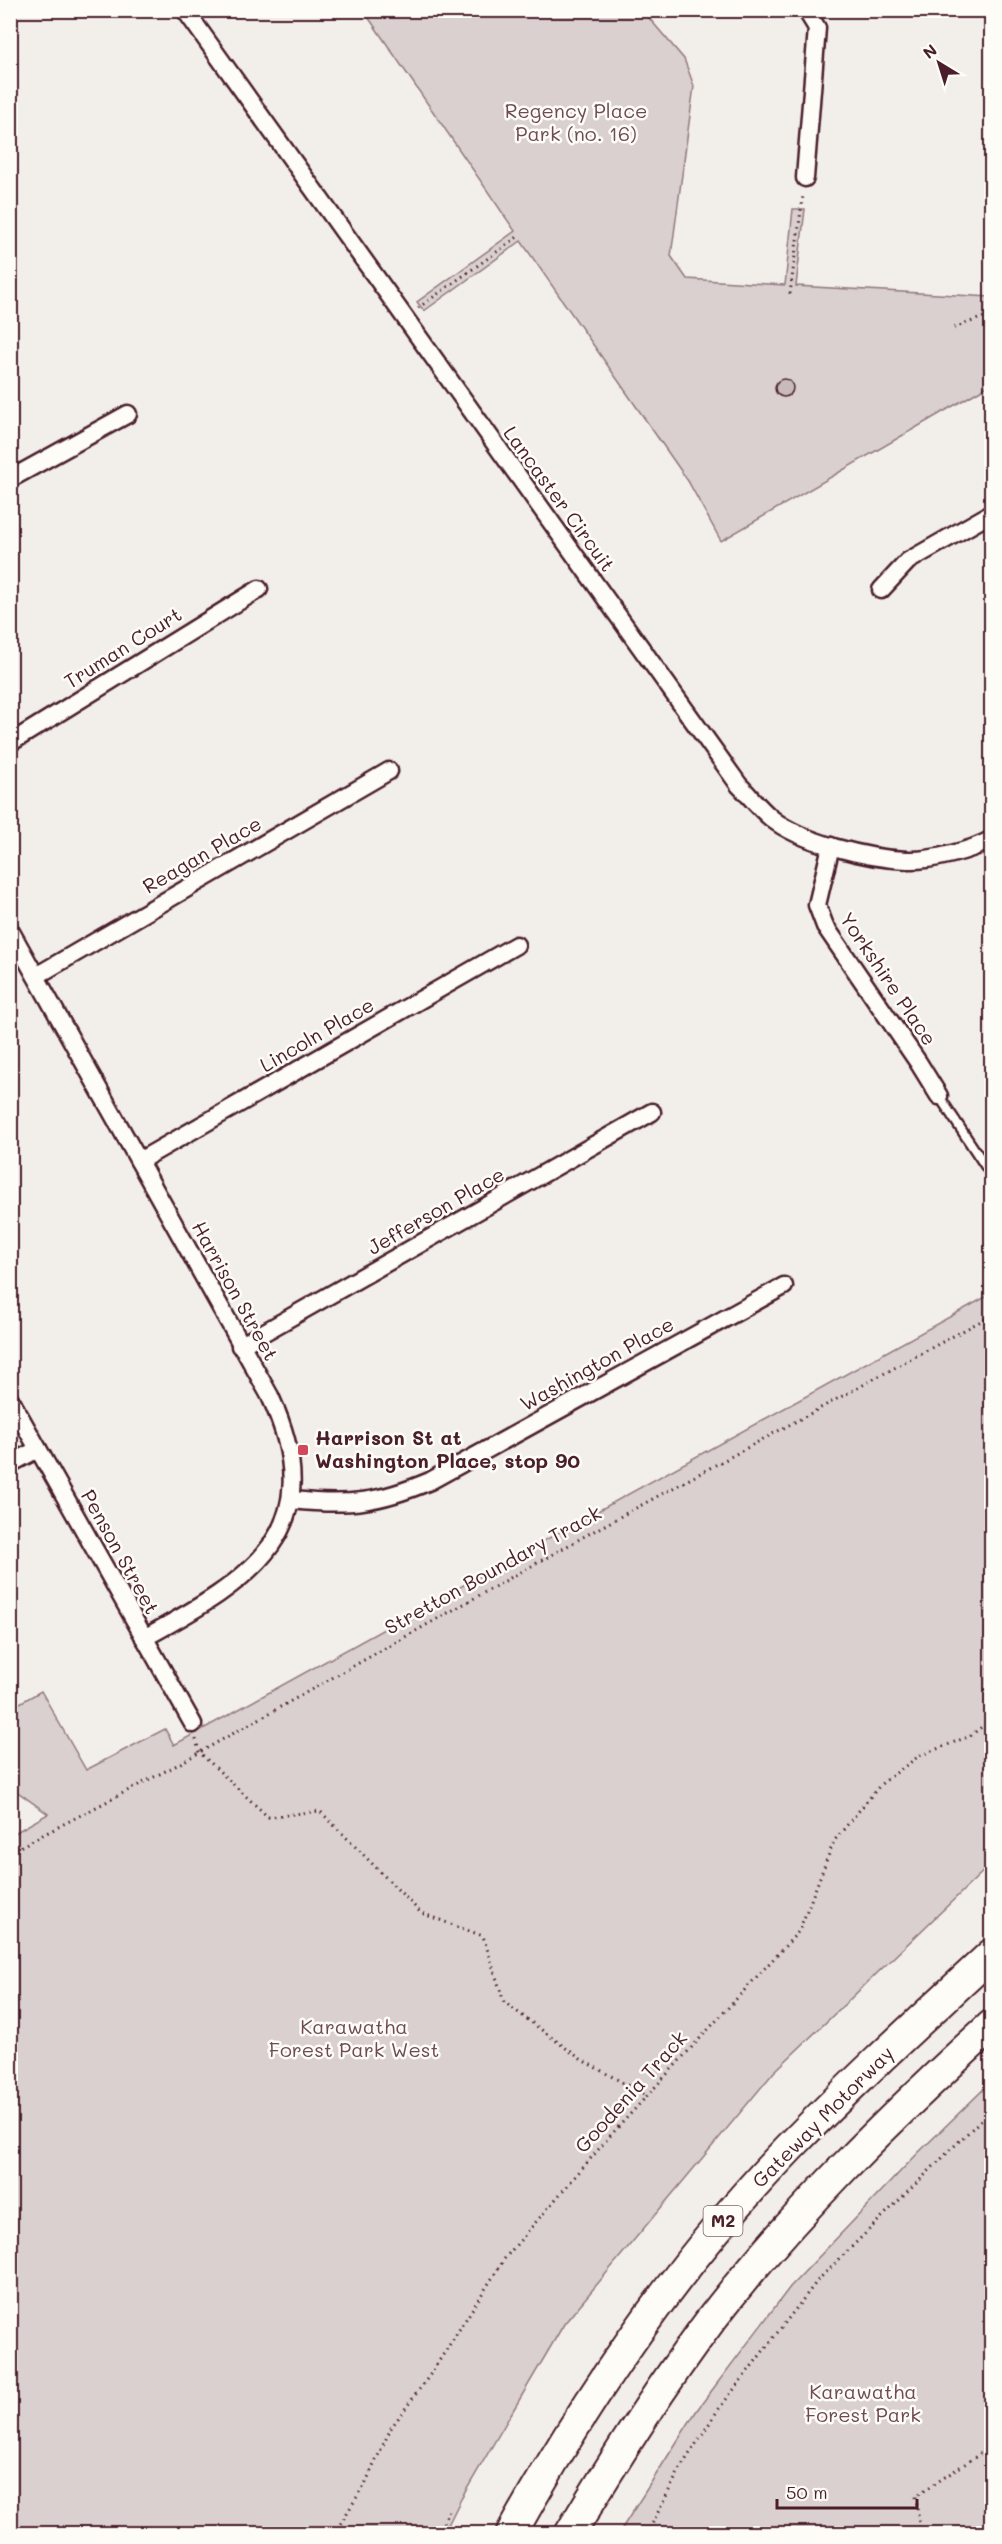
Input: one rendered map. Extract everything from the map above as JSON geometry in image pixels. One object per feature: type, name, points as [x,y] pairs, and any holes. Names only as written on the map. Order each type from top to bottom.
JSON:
[{"type":"highway","name":"Gateway Motorway","points":[[511,2534],[543,2476],[608,2374],[661,2298],[721,2224],[796,2141],[992,1954]]},
{"type":"highway","name":"M2","points":[[570,2534],[654,2399],[711,2321],[770,2248],[907,2103],[992,2025]]},
{"type":"street","name":"Lancaster Circuit","points":[[185,10],[739,784],[771,819],[793,831],[831,846],[869,856],[909,861],[946,855],[992,839]]},
{"type":"street","points":[[805,178],[817,28],[806,10]]},
{"type":"street","points":[[10,479],[128,414]]},
{"type":"street","points":[[881,590],[908,561],[992,513]]},
{"type":"street","name":"Truman Court","points":[[10,742],[259,589]]},
{"type":"street","name":"Reagan Place","points":[[36,976],[389,771]]},
{"type":"street","name":"Yorkshire Place","points":[[831,846],[817,905],[825,926],[939,1096]]},
{"type":"street","name":"Harrison Street","points":[[10,930],[240,1346],[270,1396],[285,1432],[291,1465],[291,1500],[280,1530],[263,1555],[240,1579],[144,1638]]},
{"type":"street","name":"Lincoln Place","points":[[139,1161],[516,945]]},
{"type":"street","name":"Jefferson Place","points":[[240,1346],[652,1112]]},
{"type":"street","name":"Washington Place","points":[[291,1500],[352,1504],[382,1499],[414,1488],[784,1286]]},
{"type":"street","name":"Penson Street","points":[[10,1399],[193,1724]]},
{"type":"street","points":[[10,1464],[38,1449]]},
{"type":"lane","points":[[939,1096],[992,1176]]},
{"type":"path","points":[[790,294],[805,178]]},
{"type":"path","points":[[405,318],[519,236]]},
{"type":"path","points":[[954,328],[992,314]]},
{"type":"path","name":"Stretton Boundary Track","points":[[10,1852],[199,1752],[601,1527],[992,1315]]},
{"type":"path","name":"Goodenia Track","points":[[334,2534],[365,2484],[391,2428],[432,2372],[505,2258],[647,2096],[799,1931],[834,1841],[881,1784],[919,1756],[970,1736],[992,1719]]},
{"type":"path","points":[[199,1752],[268,1817],[320,1811],[422,1913],[483,1936],[504,2002],[582,2060],[647,2096]]},
{"type":"path","points":[[647,2534],[681,2467],[718,2410],[818,2280],[992,2109]]},
{"type":"path","points":[[920,2534],[916,2496],[992,2446]]},
{"type":"path","points":[[438,2534],[450,2509]]},
{"type":"green space","name":"Regency Place Park (no. 16)","points":[[364,11],[643,11],[684,59],[694,86],[671,256],[687,279],[785,285],[793,209],[805,209],[796,286],[991,297],[991,384],[721,541],[688,481],[521,241],[424,311],[417,302],[515,231]]},
{"type":"green space","name":"Karawatha Forest Park West","points":[[991,1294],[991,1864],[774,2072],[564,2324],[461,2499],[444,2533],[11,2533],[11,1835],[48,1814],[11,1787],[11,1708],[41,1691],[86,1770],[165,1729],[174,1745]]},
{"type":"green space","name":"Karawatha Forest Park","points":[[991,2082],[991,2533],[619,2533],[697,2410],[790,2287],[919,2152]]},
{"type":"building","points":[[780,379],[788,379],[793,384],[791,395],[780,397],[775,392],[775,384]]},
{"type":"place","name":"Harrison St at Washington Place, stop 90","points":[[303,1450]]}]
